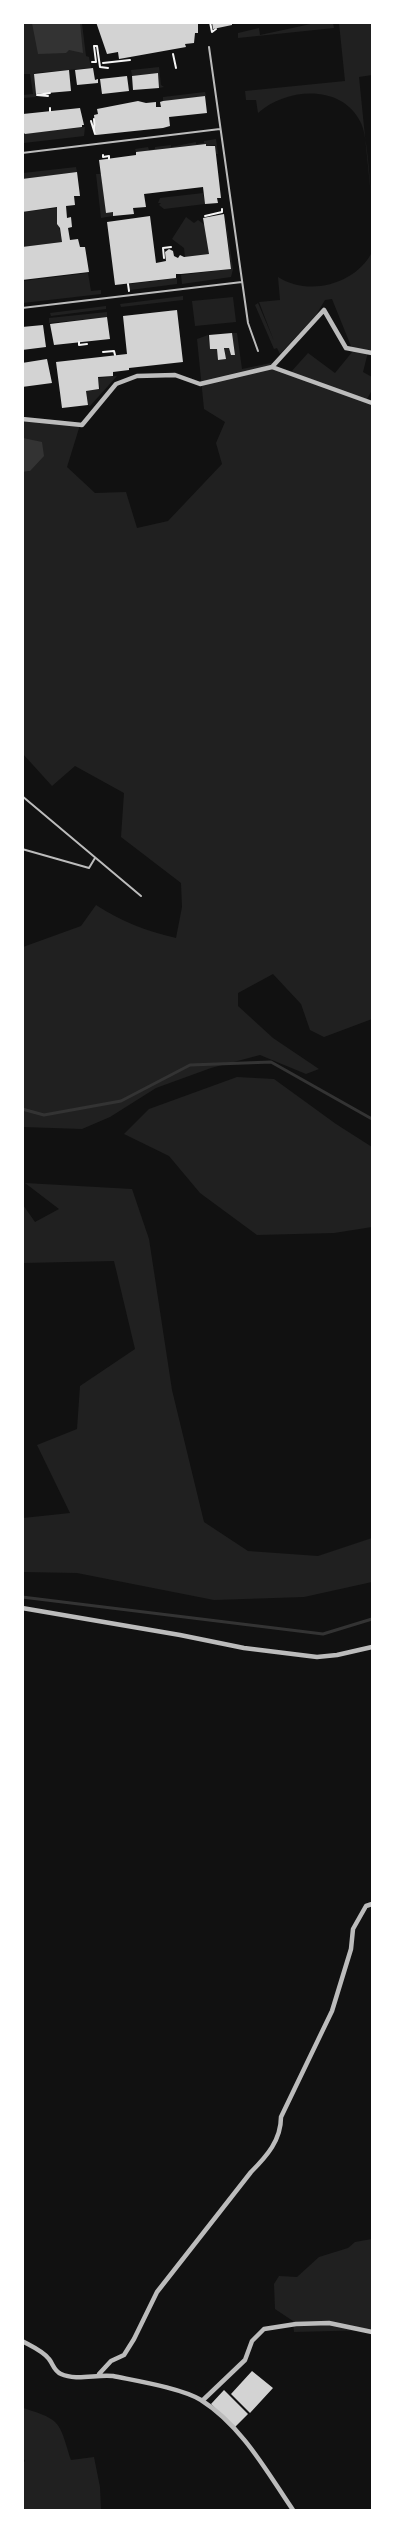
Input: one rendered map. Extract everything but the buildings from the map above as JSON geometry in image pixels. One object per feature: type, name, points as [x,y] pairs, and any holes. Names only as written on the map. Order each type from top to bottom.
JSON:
[{"type":"street","points":[[272,367],[324,310],[346,348],[372,353]]},
{"type":"street","points":[[22,419],[82,425],[116,384],[137,376],[175,375],[200,384],[272,367],[372,403]]},
{"type":"street","points":[[22,1608],[244,1648],[316,1657],[372,1647]]},
{"type":"street","points":[[99,2374],[111,2361],[124,2355],[157,2292],[251,2172],[266,2156],[276,2140],[281,2128],[281,2117],[332,2011],[351,1949],[353,1929],[366,1906],[372,1904]]},
{"type":"street","points":[[202,2401],[245,2360],[252,2340],[264,2329],[296,2324],[329,2323],[372,2332]]},
{"type":"street","points":[[22,2341],[48,2358],[54,2369],[61,2374],[72,2376],[99,2374],[164,2388],[202,2401],[223,2418],[240,2436],[293,2510]]},
{"type":"lane","points":[[209,47],[248,323],[258,351]]},
{"type":"lane","points":[[22,153],[220,129]]},
{"type":"lane","points":[[22,308],[242,282]]},
{"type":"lane","points":[[22,796],[141,896]]},
{"type":"lane","points":[[22,849],[89,868],[96,858]]},
{"type":"path","points":[[210,22],[212,32],[216,29]]},
{"type":"path","points":[[92,62],[96,62],[94,46],[98,46],[100,67],[108,68]]},
{"type":"path","points":[[173,54],[176,68]]},
{"type":"path","points":[[103,63],[130,60]]},
{"type":"path","points":[[93,120],[95,134],[93,120]]},
{"type":"path","points":[[103,155],[103,157],[109,156],[109,159]]},
{"type":"path","points":[[205,216],[222,212],[222,210]]},
{"type":"path","points":[[164,258],[163,248],[171,247]]},
{"type":"path","points":[[79,342],[79,345],[87,344]]},
{"type":"path","points":[[103,352],[114,351],[115,355]]},
{"type":"shaded area","points":[[320,22],[333,23],[334,28],[238,38],[238,33],[259,28],[260,35]]},
{"type":"shaded area","points":[[23,23],[82,23],[86,56],[89,57],[91,68],[34,73],[36,97],[23,98],[23,95],[33,94],[30,74],[23,74]]},
{"type":"shaded area","points":[[32,23],[80,23],[83,53],[69,50],[66,53],[38,54]]},
{"type":"shaded area","points":[[339,23],[372,23],[372,75],[359,77],[365,139],[361,123],[352,110],[341,101],[327,96],[313,94],[283,98],[258,113],[256,100],[246,100],[245,91],[345,81]]},
{"type":"shaded area","points":[[159,67],[161,85],[164,87],[159,88],[158,73],[132,76],[131,70]]},
{"type":"shaded area","points":[[205,92],[206,96],[163,101],[163,97]]},
{"type":"shaded area","points":[[85,127],[84,136],[24,143],[23,141],[22,134]]},
{"type":"shaded area","points":[[216,139],[218,154],[216,154],[215,145],[206,146],[206,144],[136,152],[135,149],[148,147],[149,150],[155,149],[155,147],[171,145],[171,147],[196,142],[196,144],[204,143],[204,141]]},
{"type":"shaded area","points":[[365,139],[368,163],[372,206]]},
{"type":"shaded area","points":[[76,167],[77,172],[23,179],[23,173]]},
{"type":"shaded area","points":[[96,174],[101,174],[106,212],[113,212],[113,216],[101,218]]},
{"type":"shaded area","points":[[203,193],[205,204],[164,209],[159,205],[161,203],[158,203],[160,198]]},
{"type":"shaded area","points":[[57,208],[62,242],[23,247],[22,212]]},
{"type":"shaded area","points":[[225,213],[233,269],[231,277],[182,284],[181,275],[231,269]]},
{"type":"shaded area","points":[[186,217],[194,223],[198,220],[205,225],[209,254],[185,257],[184,248],[172,239]]},
{"type":"shaded area","points":[[372,252],[372,352],[368,352],[363,372],[372,377],[372,390],[366,401],[372,404],[372,1019],[324,1037],[310,1030],[301,1004],[273,974],[238,993],[238,1006],[273,1038],[319,1069],[306,1074],[260,1055],[211,1068],[156,1088],[110,1117],[82,1129],[23,1127],[23,947],[81,926],[96,905],[134,925],[176,938],[182,907],[181,883],[121,837],[124,793],[75,766],[52,786],[23,754],[23,472],[30,471],[23,439],[23,419],[80,425],[67,467],[95,493],[126,492],[137,528],[168,521],[222,464],[216,443],[225,422],[204,409],[197,339],[208,335],[210,349],[217,349],[218,360],[225,359],[225,348],[229,348],[232,355],[235,355],[232,333],[237,333],[242,369],[271,363],[290,373],[308,353],[335,373],[353,351],[332,299],[325,300],[316,315],[280,354],[277,348],[274,349],[255,305],[258,303],[274,341],[259,302],[280,300],[278,277],[290,283],[304,286],[331,284],[355,272],[365,263]]},
{"type":"shaded area","points":[[88,273],[91,291],[101,290],[101,294],[23,303],[23,281]]},
{"type":"shaded area","points":[[177,278],[177,284],[130,290],[130,284]]},
{"type":"shaded area","points":[[183,296],[183,300],[121,307],[120,304]]},
{"type":"shaded area","points":[[233,297],[236,322],[195,326],[192,301]]},
{"type":"shaded area","points":[[106,306],[106,309],[51,316],[50,313]]},
{"type":"shaded area","points":[[107,312],[107,317],[49,323],[49,318]]},
{"type":"shaded area","points":[[117,376],[90,406],[88,405],[86,391],[100,389],[98,378]]},
{"type":"shaded area","points":[[23,438],[42,442],[44,456],[30,471],[23,472]]},
{"type":"shaded area","points":[[237,1077],[274,1079],[336,1124],[372,1147],[372,1227],[334,1233],[257,1235],[200,1193],[169,1156],[124,1134],[149,1109]]},
{"type":"shaded area","points":[[25,1183],[132,1189],[149,1239],[172,1390],[204,1522],[248,1551],[318,1556],[372,1538],[372,1582],[304,1597],[214,1600],[77,1573],[23,1572],[23,1518],[70,1513],[37,1445],[77,1429],[80,1386],[135,1349],[114,1261],[23,1263],[23,1205],[35,1222],[59,1209]]},
{"type":"shaded area","points":[[372,2239],[372,2330],[294,2332],[293,2321],[275,2309],[274,2284],[279,2276],[297,2277],[319,2257],[348,2248],[355,2242]]},
{"type":"shaded area","points":[[23,2408],[45,2416],[57,2424],[61,2430],[71,2460],[94,2457],[100,2487],[101,2510],[23,2510],[22,2464],[25,2461],[22,2456]]},
{"type":"waterway","points":[[22,1109],[44,1115],[121,1101],[190,1065],[271,1062],[372,1119]]},
{"type":"waterway","points":[[22,1597],[323,1634],[372,1619]]}]
